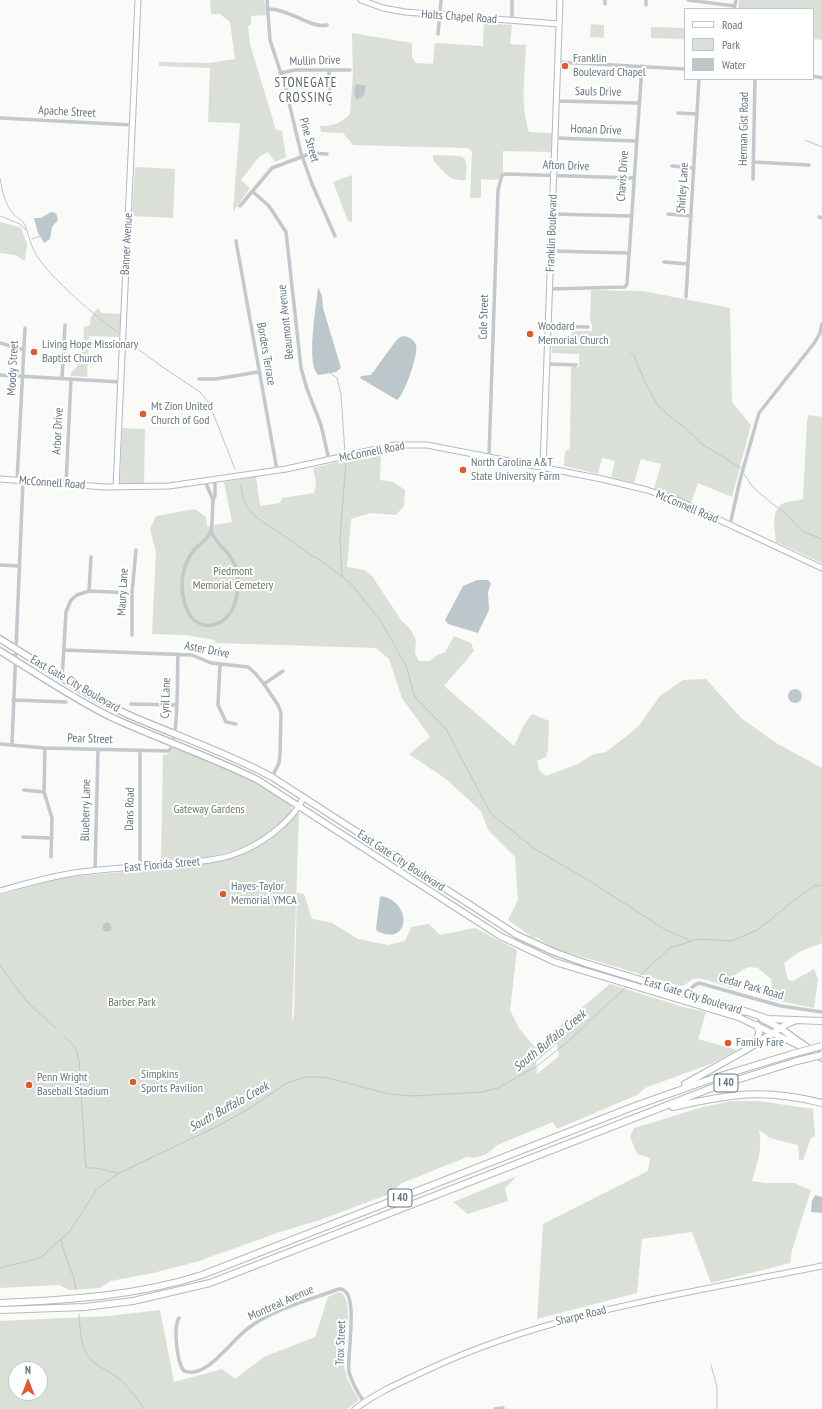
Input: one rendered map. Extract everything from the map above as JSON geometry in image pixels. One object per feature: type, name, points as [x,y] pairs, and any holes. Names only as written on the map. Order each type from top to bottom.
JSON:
[{"type":"highway","points":[[742,1010],[768,1019],[822,1021]]},
{"type":"highway","points":[[658,1098],[707,1073],[780,1028],[796,1020]]},
{"type":"highway","points":[[749,1048],[759,1035],[760,1030],[756,1024]]},
{"type":"highway","name":"I 40","points":[[0,1303],[71,1300],[114,1295],[160,1287],[195,1277],[658,1098],[740,1069],[822,1046]]},
{"type":"highway","name":"I 40","points":[[0,1310],[85,1307],[133,1301],[210,1283],[656,1111],[714,1087],[822,1055]]},
{"type":"highway","points":[[656,1111],[719,1097],[750,1093],[774,1094],[822,1103]]},
{"type":"main road","name":"East Gate City Boulevard","points":[[0,639],[62,679],[129,715],[175,733],[270,776],[491,920],[517,935],[545,948],[621,974],[742,1010],[780,1028],[814,1054]]},
{"type":"main road","name":"East Gate City Boulevard","points":[[0,649],[16,661],[82,702],[115,718],[211,758],[258,780],[500,936],[541,957],[642,990],[738,1017],[756,1024],[822,1058]]},
{"type":"main road","points":[[0,649],[10,653],[14,652],[16,649]]},
{"type":"main road","points":[[16,661],[23,657],[42,666]]},
{"type":"main road","points":[[211,758],[212,756],[219,755],[259,773],[270,776]]},
{"type":"main road","points":[[541,957],[545,948]]},
{"type":"street","name":"Banner Avenue","points":[[116,487],[138,0]]},
{"type":"street","name":"Pine Street","points":[[267,0],[269,9],[269,34],[302,156],[312,184],[335,236]]},
{"type":"street","name":"Holts Chapel Road","points":[[361,0],[392,10],[559,24]]},
{"type":"street","points":[[438,34],[441,0]]},
{"type":"street","points":[[512,0],[512,20]]},
{"type":"street","name":"Franklin Boulevard","points":[[543,467],[548,364],[553,175],[560,0]]},
{"type":"street","points":[[646,0],[646,5]]},
{"type":"street","points":[[688,0],[734,8],[736,0]]},
{"type":"street","points":[[269,9],[290,12],[318,25],[328,25]]},
{"type":"street","points":[[558,62],[684,69]]},
{"type":"street","name":"Chavis Drive","points":[[550,289],[624,287],[627,284],[630,216],[642,66]]},
{"type":"street","name":"Mullin Drive","points":[[280,72],[294,70],[350,70]]},
{"type":"street","points":[[329,70],[330,104]]},
{"type":"street","name":"Shirley Lane","points":[[686,298],[699,80]]},
{"type":"street","name":"Herman Gist Road","points":[[753,179],[755,80]]},
{"type":"street","name":"Sauls Drive","points":[[557,101],[638,103]]},
{"type":"street","points":[[678,113],[697,114]]},
{"type":"street","name":"Apache Street","points":[[0,118],[132,125]]},
{"type":"street","name":"Honan Drive","points":[[555,138],[636,141]]},
{"type":"street","points":[[240,206],[272,168],[312,153],[327,154]]},
{"type":"street","points":[[754,162],[808,165]]},
{"type":"street","points":[[672,166],[694,168]]},
{"type":"street","name":"Afton Drive","points":[[501,178],[506,174],[633,178]]},
{"type":"street","name":"Cole Street","points":[[489,456],[498,190],[501,178]]},
{"type":"street","name":"Beaumont Avenue","points":[[252,191],[269,206],[286,232],[301,368],[306,389],[321,425],[329,460]]},
{"type":"street","points":[[552,214],[630,216]]},
{"type":"street","points":[[668,214],[691,216]]},
{"type":"street","name":"Borders Terrace","points":[[236,241],[258,372],[277,470]]},
{"type":"street","points":[[552,251],[628,253]]},
{"type":"street","points":[[664,262],[688,264]]},
{"type":"street","points":[[730,525],[758,412],[815,342],[820,333],[822,324]]},
{"type":"street","points":[[62,379],[65,325]]},
{"type":"street","points":[[549,326],[588,328]]},
{"type":"street","name":"Moody Street","points":[[12,744],[19,566],[22,376],[25,328]]},
{"type":"street","points":[[0,343],[24,350]]},
{"type":"street","points":[[548,364],[576,365]]},
{"type":"street","points":[[199,379],[216,379],[258,372]]},
{"type":"street","points":[[0,375],[120,382]]},
{"type":"street","name":"Arbor Drive","points":[[66,484],[71,379]]},
{"type":"street","name":"McConnell Road","points":[[0,479],[116,487],[159,487],[277,470],[383,448],[412,444],[436,446],[602,479],[647,490],[679,502],[822,568]]},
{"type":"street","points":[[210,531],[214,541],[230,556],[237,578],[238,590],[230,614],[221,623],[208,626],[197,623],[190,617],[184,599],[182,583],[184,570],[188,560],[195,549],[206,540],[210,531],[213,500],[215,496],[215,479]]},
{"type":"street","points":[[205,481],[213,500]]},
{"type":"street","name":"Maury Lane","points":[[132,635],[132,593],[136,550]]},
{"type":"street","points":[[89,591],[91,557]]},
{"type":"street","points":[[0,565],[19,566]]},
{"type":"street","points":[[62,679],[67,606],[77,595],[89,591],[132,593]]},
{"type":"street","name":"Aster Drive","points":[[64,650],[192,655],[211,663],[248,667],[256,673],[264,684],[278,705],[281,713],[280,755],[278,763],[270,776]]},
{"type":"street","name":"Cyril Lane","points":[[173,742],[175,733],[178,654]]},
{"type":"street","points":[[220,664],[218,705],[226,722],[236,724]]},
{"type":"street","points":[[264,684],[283,671]]},
{"type":"street","points":[[13,700],[66,702]]},
{"type":"street","points":[[131,704],[176,705]]},
{"type":"street","name":"Pear Street","points":[[0,744],[45,748],[167,752],[170,750],[173,742]]},
{"type":"street","points":[[45,748],[44,792],[52,818],[51,857]]},
{"type":"street","name":"Blueberry Lane","points":[[95,871],[98,750]]},
{"type":"street","name":"Dans Road","points":[[140,751],[140,866]]},
{"type":"street","points":[[24,790],[44,792]]},
{"type":"street","name":"East Florida Street","points":[[0,891],[50,877],[140,866],[199,862],[232,855],[267,836],[300,806],[304,797]]},
{"type":"street","points":[[23,837],[52,838]]},
{"type":"street","name":"Cedar Park Road","points":[[687,994],[694,984],[699,983],[781,1006],[822,1012]]},
{"type":"street","points":[[685,1002],[687,994]]},
{"type":"street","name":"Sharpe Road","points":[[355,1409],[364,1402],[456,1357],[551,1324],[599,1311],[822,1266]]},
{"type":"street","name":"Trox Street","points":[[338,1289],[346,1291],[351,1306],[352,1319],[348,1364],[353,1384],[364,1402]]},
{"type":"street","name":"Montreal Avenue","points":[[179,1318],[176,1329],[179,1363],[184,1371],[190,1373],[208,1366],[218,1359],[238,1337],[256,1323],[280,1311],[338,1289]]},
{"type":"street","points":[[495,1409],[503,1408]]},
{"type":"green space","points":[[210,0],[264,0],[267,15],[251,16],[251,25],[248,26],[250,44],[276,130],[282,131],[286,157],[275,162],[268,152],[259,157],[241,180],[250,188],[233,212],[240,123],[208,122],[210,68],[159,66],[159,62],[210,63],[235,59],[230,22],[220,14],[211,14]]},
{"type":"green space","points":[[739,0],[822,0],[822,40],[814,39],[814,8],[738,8]]},
{"type":"green space","points":[[484,23],[512,25],[510,44],[526,45],[524,100],[526,122],[529,132],[552,133],[551,152],[503,151],[503,173],[497,180],[481,179],[481,198],[470,198],[472,152],[468,148],[353,145],[343,133],[321,132],[320,126],[336,124],[350,114],[353,74],[352,33],[412,43],[412,57],[416,63],[433,64],[435,43],[483,46]]},
{"type":"green space","points":[[591,24],[604,25],[604,38],[590,37]]},
{"type":"green space","points":[[651,27],[684,28],[684,39],[651,38]]},
{"type":"green space","points":[[433,155],[461,156],[464,158],[466,163],[466,180],[455,179],[443,172],[433,160]]},
{"type":"green space","points":[[135,167],[175,169],[173,218],[132,216]]},
{"type":"green space","points":[[352,175],[352,222],[348,221],[333,182]]},
{"type":"green space","points":[[0,222],[21,228],[27,244],[25,261],[15,255],[0,253]]},
{"type":"green space","points":[[591,290],[643,291],[730,308],[732,402],[751,425],[732,497],[698,483],[691,503],[654,489],[661,464],[641,459],[634,483],[611,477],[615,461],[602,458],[598,474],[564,466],[565,452],[570,448],[571,367],[579,367],[579,354],[552,353],[552,341],[571,341],[572,331],[592,331],[592,324],[590,321]]},
{"type":"green space","points":[[98,308],[102,313],[121,314],[119,337],[89,336],[87,377],[71,376],[71,373],[81,358],[84,327],[90,325],[91,317]]},
{"type":"green space","points":[[809,415],[822,417],[822,563],[776,542],[775,532],[774,520],[780,506],[784,503],[803,499],[807,420]]},
{"type":"green space","points":[[122,428],[145,429],[144,484],[122,484],[120,482]]},
{"type":"green space","name":"Piedmont Memorial Cemetery","points":[[381,451],[380,480],[393,482],[405,490],[404,506],[396,515],[371,513],[351,519],[347,567],[365,570],[372,576],[401,620],[411,630],[416,640],[415,653],[419,661],[430,661],[437,655],[445,652],[454,636],[471,643],[474,651],[444,686],[514,746],[524,725],[532,714],[549,721],[548,750],[546,757],[537,761],[539,770],[546,776],[578,764],[594,754],[606,752],[638,727],[660,696],[683,680],[706,679],[741,718],[776,743],[822,768],[822,943],[799,952],[784,963],[788,980],[793,981],[814,969],[818,979],[814,1008],[769,999],[772,988],[771,979],[758,968],[748,967],[736,974],[732,988],[697,978],[680,986],[553,948],[538,938],[532,937],[508,920],[518,900],[515,857],[488,830],[481,811],[446,779],[409,754],[430,737],[402,698],[389,659],[376,648],[215,643],[215,640],[184,635],[152,634],[156,552],[150,529],[156,516],[195,509],[206,517],[207,526],[232,522],[224,482],[256,477],[260,506],[280,503],[282,498],[314,493],[316,483],[313,468]]},
{"type":"green space","name":"Gateway Gardens","points":[[175,747],[259,783],[287,801],[292,809],[291,812],[277,826],[262,837],[232,851],[198,858],[161,862],[163,755],[169,754]]},
{"type":"green space","name":"Barber Park","points":[[299,812],[292,1022],[294,1015],[297,893],[304,894],[312,919],[332,923],[358,939],[388,945],[405,941],[411,927],[429,924],[440,935],[475,928],[517,950],[510,1010],[519,1028],[535,1047],[610,984],[683,1007],[706,1012],[698,1039],[737,1050],[713,1063],[645,1088],[637,1095],[557,1129],[553,1122],[497,1145],[484,1155],[467,1157],[402,1183],[389,1194],[320,1220],[280,1232],[196,1262],[153,1273],[111,1281],[99,1288],[69,1290],[59,1285],[0,1288],[0,895],[60,878],[205,864],[231,858],[267,840]],"holes":[[[557,1044],[559,1056],[537,1074],[536,1062]]]},
{"type":"green space","points":[[731,1101],[759,1101],[813,1109],[815,1136],[811,1138],[803,1160],[799,1160],[798,1145],[770,1138],[759,1130],[760,1150],[752,1181],[766,1183],[794,1183],[811,1190],[792,1250],[790,1263],[711,1283],[692,1232],[642,1239],[637,1293],[537,1319],[543,1224],[648,1171],[650,1158],[637,1154],[630,1137],[634,1128],[703,1107]]},
{"type":"green space","points":[[517,1176],[505,1188],[508,1201],[468,1214],[453,1202]]},
{"type":"green space","points":[[338,1292],[342,1293],[348,1308],[344,1363],[347,1378],[359,1400],[347,1409],[0,1409],[0,1321],[108,1316],[160,1310],[174,1382],[222,1369],[235,1379],[264,1357],[315,1337],[328,1297]]},
{"type":"water","points":[[356,84],[366,86],[364,95],[358,99],[356,99],[354,93]]},
{"type":"water","points":[[51,212],[56,213],[58,220],[52,227],[50,239],[44,243],[38,233],[34,218],[41,218]]},
{"type":"water","points":[[318,287],[322,296],[323,308],[341,368],[336,372],[319,375],[315,370],[312,348]]},
{"type":"water","points":[[404,336],[410,338],[414,342],[416,349],[407,383],[397,400],[360,378],[361,376],[371,375],[395,342],[400,337]]},
{"type":"water","points":[[477,580],[488,580],[491,583],[488,592],[489,610],[478,633],[448,624],[445,620],[463,586]]},
{"type":"water","points":[[795,689],[800,691],[802,696],[800,701],[795,703],[790,701],[788,696],[790,691]]},
{"type":"water","points":[[382,896],[392,900],[399,907],[403,915],[404,922],[401,929],[396,933],[388,934],[377,931],[376,928],[380,897]]},
{"type":"water","points":[[107,922],[112,927],[107,932],[102,927]]},
{"type":"water","points":[[815,1195],[822,1197],[822,1213],[811,1212],[812,1201]]},
{"type":"waterway","points":[[805,140],[822,147]]},
{"type":"waterway","points":[[0,178],[8,207],[14,215],[24,223],[33,249],[44,266],[74,297],[117,332]]},
{"type":"waterway","points":[[0,216],[20,224],[26,230]]},
{"type":"waterway","points":[[32,239],[42,236]]},
{"type":"waterway","points":[[128,342],[200,392],[209,403],[235,469]]},
{"type":"waterway","points":[[631,353],[634,355],[645,382],[658,406],[702,444],[741,468]]},
{"type":"waterway","points":[[330,373],[337,378],[341,394],[345,453]]},
{"type":"waterway","points":[[342,577],[340,539],[346,461]]},
{"type":"waterway","points":[[744,474],[753,487],[784,512],[802,531],[822,539]]},
{"type":"waterway","points":[[241,484],[245,502],[249,510],[254,515],[306,552],[319,559],[350,583],[381,621],[406,666],[415,697],[446,729],[491,814],[535,849],[588,880],[666,930],[689,940]]},
{"type":"waterway","name":"South Buffalo Creek","points":[[638,977],[670,948],[698,939],[732,941],[757,930],[814,886],[822,885]]},
{"type":"waterway","points":[[0,966],[28,1003],[56,1028]]},
{"type":"waterway","name":"South Buffalo Creek","points":[[0,1268],[40,1258],[70,1231],[97,1189],[119,1173],[218,1126],[250,1108],[285,1084],[305,1077],[328,1078],[389,1094],[414,1096],[482,1092],[498,1088],[537,1066],[566,1043],[626,987]]},
{"type":"waterway","points":[[64,1036],[75,1047],[79,1061],[86,1168],[96,1168],[118,1173]]},
{"type":"waterway","points":[[61,1239],[76,1290]]},
{"type":"waterway","points":[[79,1314],[81,1334],[86,1353],[92,1361],[122,1381],[144,1409]]},
{"type":"waterway","points":[[711,1365],[717,1387],[717,1409]]},
{"type":"place","name":"Franklin Boulevard Chapel","points":[[565,66]]},
{"type":"place","name":"Woodard Memorial Church","points":[[530,334]]},
{"type":"place","name":"Living Hope Missionary Baptist Church","points":[[34,352]]},
{"type":"place","name":"Mt Zion United Church of God","points":[[143,414]]},
{"type":"place","name":"North Carolina A&T State University Farm","points":[[463,470]]},
{"type":"place","name":"Hayes-Taylor Memorial YMCA","points":[[223,894]]},
{"type":"place","name":"Family Fare","points":[[728,1043]]},
{"type":"place","name":"Simpkins Sports Pavilion","points":[[133,1082]]},
{"type":"place","name":"Penn Wright Baseball Stadium","points":[[29,1085]]},
{"type":"district","name":"STONEGATE CROSSING","points":[[306,90]]}]
